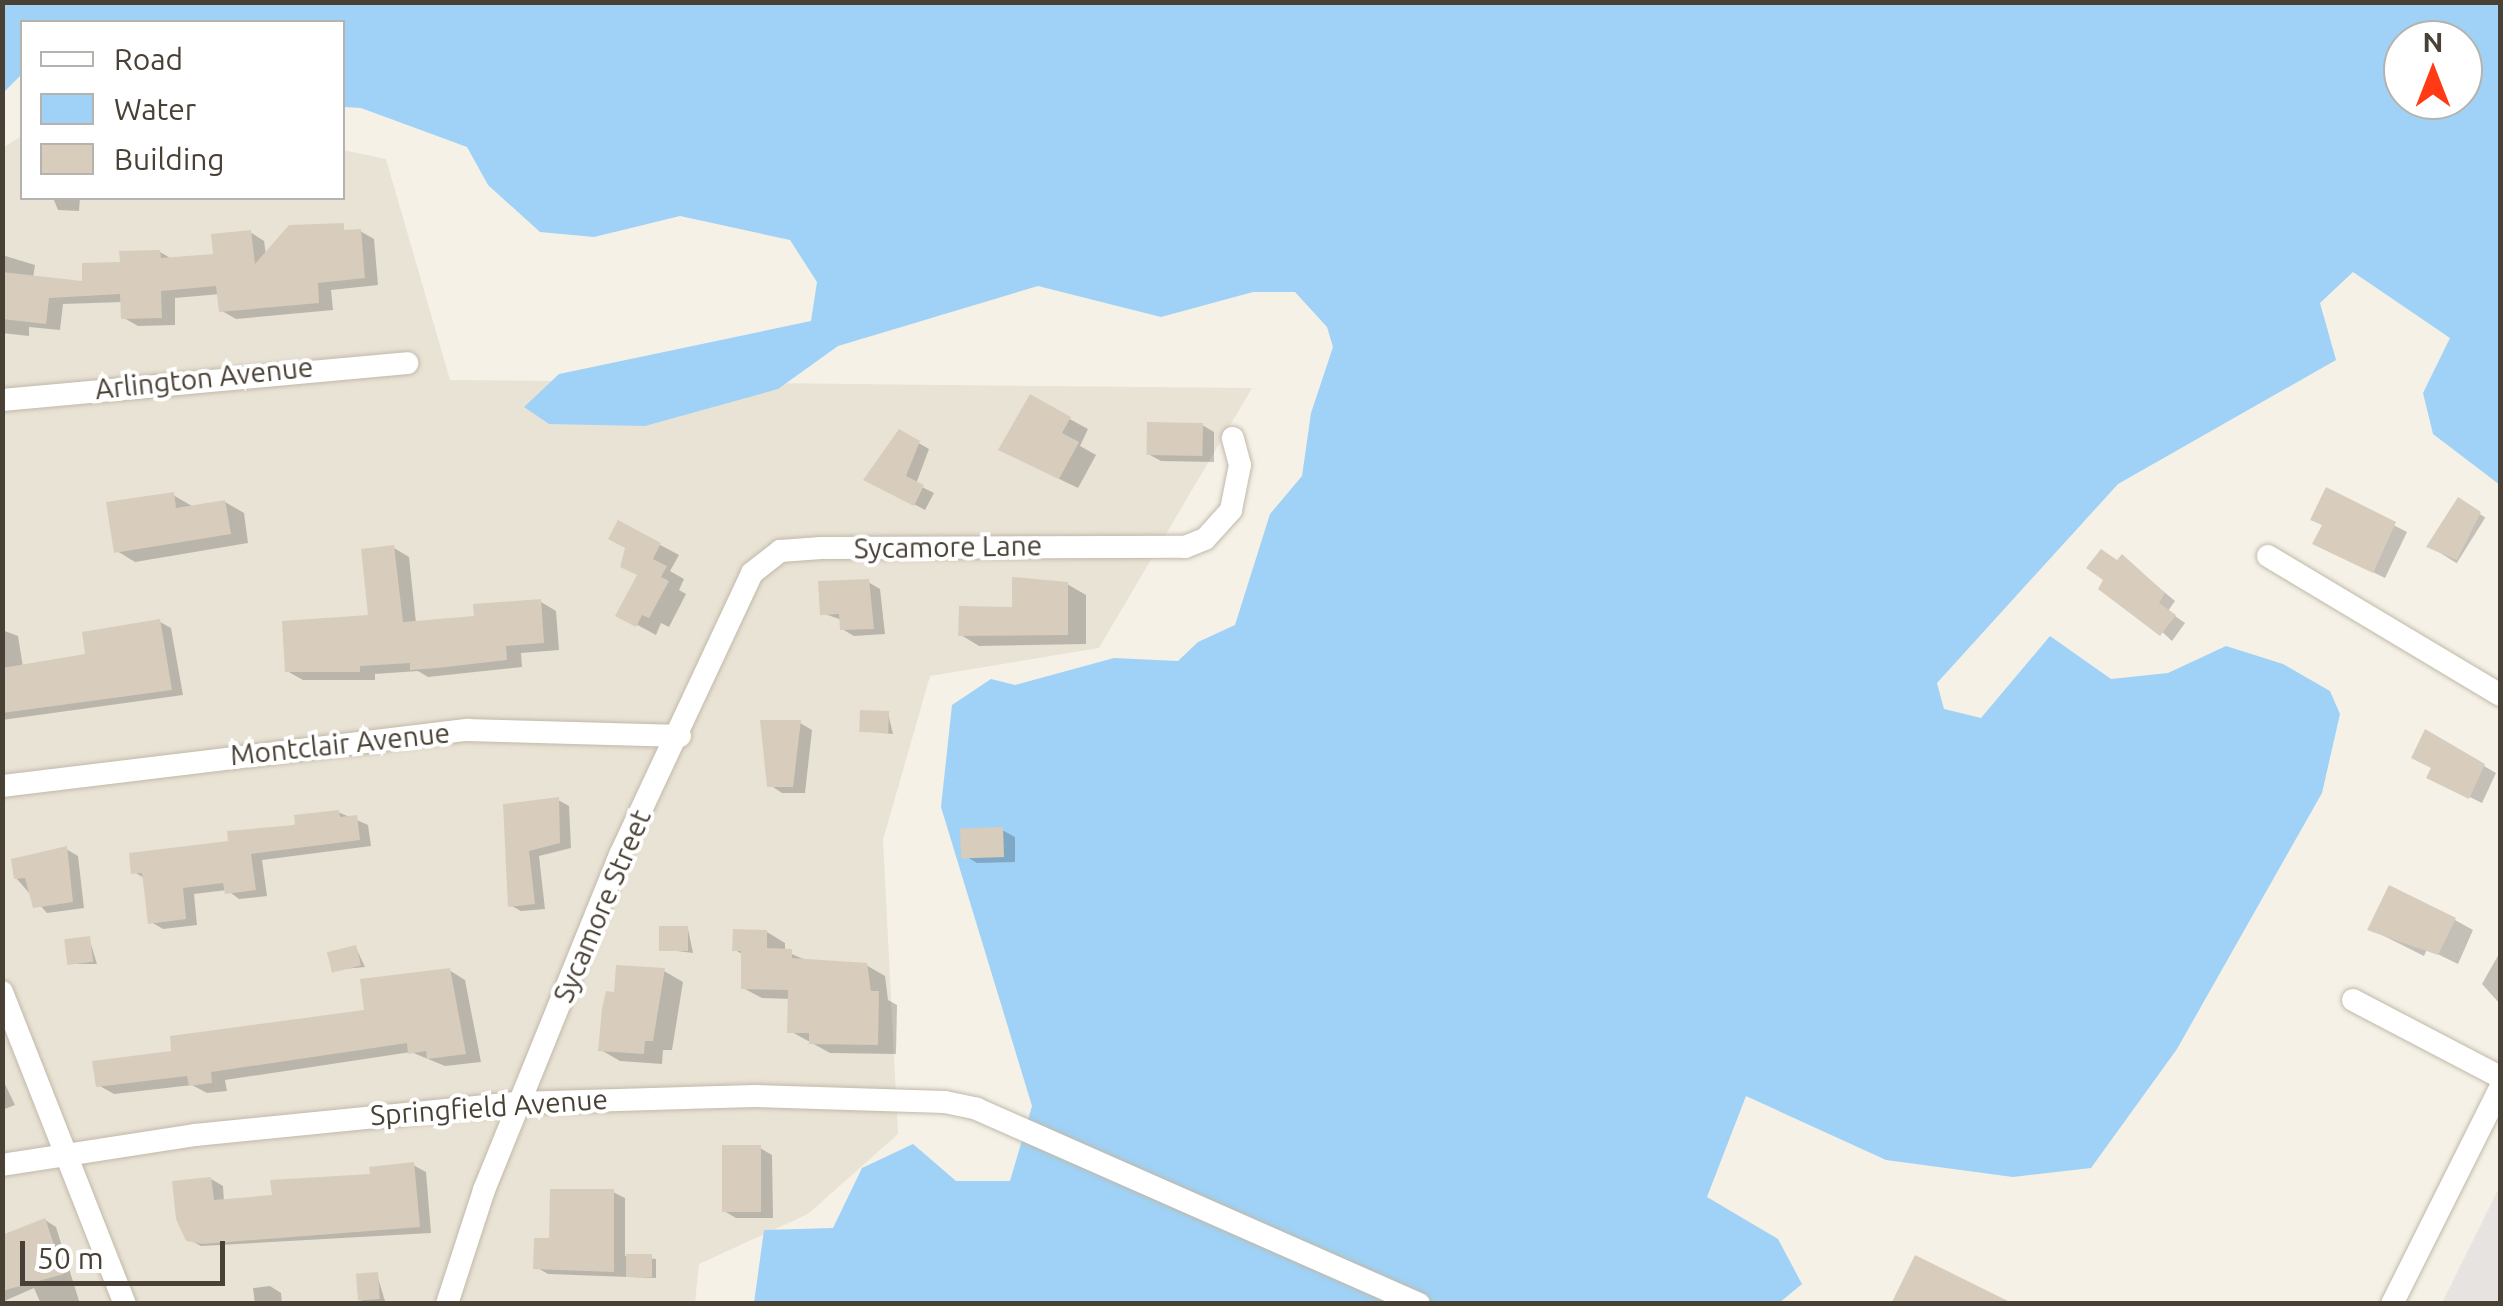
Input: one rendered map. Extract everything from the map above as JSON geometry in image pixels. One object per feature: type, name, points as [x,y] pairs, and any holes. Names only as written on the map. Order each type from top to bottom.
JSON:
[{"type":"street","name":"Arlington Avenue","points":[[2,400],[407,363]]},
{"type":"street","name":"Sycamore Lane","points":[[804,550],[1175,548],[1205,538],[1238,492],[1233,438]]},
{"type":"street","name":"Sycamore Street","points":[[448,1304],[518,1104],[620,854],[680,736],[752,572],[780,551],[804,550]]},
{"type":"street","points":[[2268,556],[2500,695]]},
{"type":"street","name":"Montclair Avenue","points":[[2,786],[468,730],[680,736]]},
{"type":"street","points":[[2,992],[125,1304]]},
{"type":"street","points":[[2353,1000],[2500,1076]]},
{"type":"street","points":[[2392,1304],[2500,1088]]},
{"type":"street","name":"Springfield Avenue","points":[[2,1165],[366,1115],[518,1104],[755,1096],[977,1109],[1419,1304]]},
{"type":"shaded area","points":[[20,137],[20,200],[345,200],[345,150],[386,159],[450,380],[1252,388],[1099,648],[930,676],[883,840],[898,1134],[808,1214],[699,1264],[695,1303],[3,1303],[2,148]]},
{"type":"shaded area","points":[[2500,1186],[2500,1303],[2442,1303]]},
{"type":"water","points":[[3,2],[2500,3],[2500,485],[2433,434],[2423,393],[2450,338],[2353,272],[2320,303],[2336,360],[2118,484],[1937,683],[1944,709],[1981,718],[2050,636],[2111,679],[2168,673],[2226,646],[2283,664],[2330,691],[2340,714],[2322,793],[2177,1049],[2091,1168],[2013,1177],[1886,1160],[1746,1096],[1707,1197],[1778,1239],[1802,1284],[1779,1303],[754,1303],[764,1230],[833,1228],[862,1168],[913,1144],[956,1181],[1010,1181],[1032,1106],[941,807],[952,705],[991,679],[1015,685],[1114,658],[1178,661],[1198,642],[1235,625],[1270,514],[1302,476],[1311,413],[1333,347],[1327,327],[1295,292],[1253,292],[1161,317],[1038,286],[838,346],[778,389],[645,426],[549,424],[524,407],[559,374],[811,321],[817,282],[790,240],[680,216],[594,237],[540,232],[488,185],[467,147],[361,108],[345,107],[345,20],[20,20],[20,76],[3,93]]},
{"type":"building","points":[[344,223],[344,230],[361,229],[365,278],[318,283],[319,303],[219,312],[216,286],[161,291],[162,318],[121,319],[120,294],[49,298],[46,324],[2,319],[2,272],[82,281],[82,263],[120,262],[119,251],[160,250],[161,258],[213,254],[211,234],[251,230],[255,264],[289,225]]},
{"type":"building","points":[[1030,394],[1071,417],[1062,433],[1079,442],[1059,479],[998,450]]},
{"type":"building","points":[[1147,422],[1203,423],[1202,456],[1146,455]]},
{"type":"building","points":[[899,429],[920,441],[906,476],[924,485],[914,506],[863,480]]},
{"type":"building","points":[[2326,487],[2396,522],[2373,573],[2312,544],[2322,525],[2310,520]]},
{"type":"building","points":[[174,492],[176,508],[225,500],[231,534],[114,553],[106,502]]},
{"type":"building","points":[[2458,497],[2481,512],[2457,560],[2426,547]]},
{"type":"building","points":[[618,520],[661,543],[653,559],[667,566],[661,577],[669,581],[649,618],[642,615],[636,627],[615,616],[637,575],[620,567],[625,548],[608,539]]},
{"type":"building","points":[[394,545],[403,622],[474,616],[473,604],[541,599],[544,643],[506,646],[507,660],[437,668],[410,670],[410,663],[360,666],[360,672],[285,672],[282,621],[368,615],[361,549]]},
{"type":"building","points":[[2101,549],[2117,560],[2122,554],[2165,593],[2159,603],[2176,615],[2160,636],[2098,589],[2103,580],[2086,568]]},
{"type":"building","points":[[1012,577],[1068,582],[1068,635],[958,636],[959,606],[1012,607]]},
{"type":"building","points":[[869,579],[874,629],[840,630],[839,614],[820,615],[818,581]]},
{"type":"building","points":[[160,619],[172,690],[2,713],[2,668],[85,654],[82,632]]},
{"type":"building","points":[[860,710],[889,711],[888,733],[859,732]]},
{"type":"building","points":[[760,720],[801,720],[793,787],[767,787]]},
{"type":"building","points":[[2425,729],[2485,764],[2469,799],[2426,778],[2431,768],[2411,758]]},
{"type":"building","points":[[559,797],[560,843],[529,851],[535,904],[508,907],[503,804]]},
{"type":"building","points":[[339,810],[340,817],[357,815],[360,840],[251,854],[256,890],[225,894],[223,883],[183,888],[186,919],[148,924],[142,873],[131,874],[129,853],[228,841],[227,831],[295,825],[294,815]]},
{"type":"building","points":[[1003,827],[1004,857],[961,858],[960,829]]},
{"type":"building","points":[[67,846],[73,902],[33,908],[25,878],[14,879],[11,859]]},
{"type":"building","points":[[2389,885],[2456,918],[2438,955],[2367,930]]},
{"type":"building","points":[[659,926],[688,926],[688,951],[659,951]]},
{"type":"building","points":[[733,929],[767,930],[767,948],[792,949],[792,958],[867,963],[871,991],[879,991],[878,1045],[809,1044],[809,1033],[787,1033],[788,990],[741,989],[741,951],[732,951]]},
{"type":"building","points":[[90,936],[93,962],[67,965],[64,939]]},
{"type":"building","points":[[356,945],[361,965],[332,973],[327,952]]},
{"type":"building","points":[[616,965],[665,968],[653,1041],[645,1041],[644,1054],[598,1051],[602,1009],[606,991],[614,992]]},
{"type":"building","points":[[450,968],[466,1054],[427,1059],[426,1051],[408,1054],[407,1043],[211,1072],[212,1083],[189,1086],[187,1076],[96,1087],[92,1061],[171,1051],[170,1036],[364,1010],[360,979]]},
{"type":"building","points":[[722,1145],[761,1145],[761,1212],[722,1212]]},
{"type":"building","points":[[414,1162],[420,1227],[203,1244],[186,1241],[176,1219],[172,1181],[211,1177],[214,1200],[272,1195],[270,1180],[370,1174],[369,1167]]},
{"type":"building","points":[[550,1189],[614,1189],[614,1272],[533,1269],[534,1238],[549,1238]]},
{"type":"building","points":[[45,1218],[64,1274],[2,1291],[2,1235]]},
{"type":"building","points":[[626,1254],[652,1254],[652,1277],[626,1277]]},
{"type":"building","points":[[1915,1255],[2014,1304],[1891,1304]]},
{"type":"building","points":[[378,1272],[380,1299],[358,1300],[356,1274]]}]
